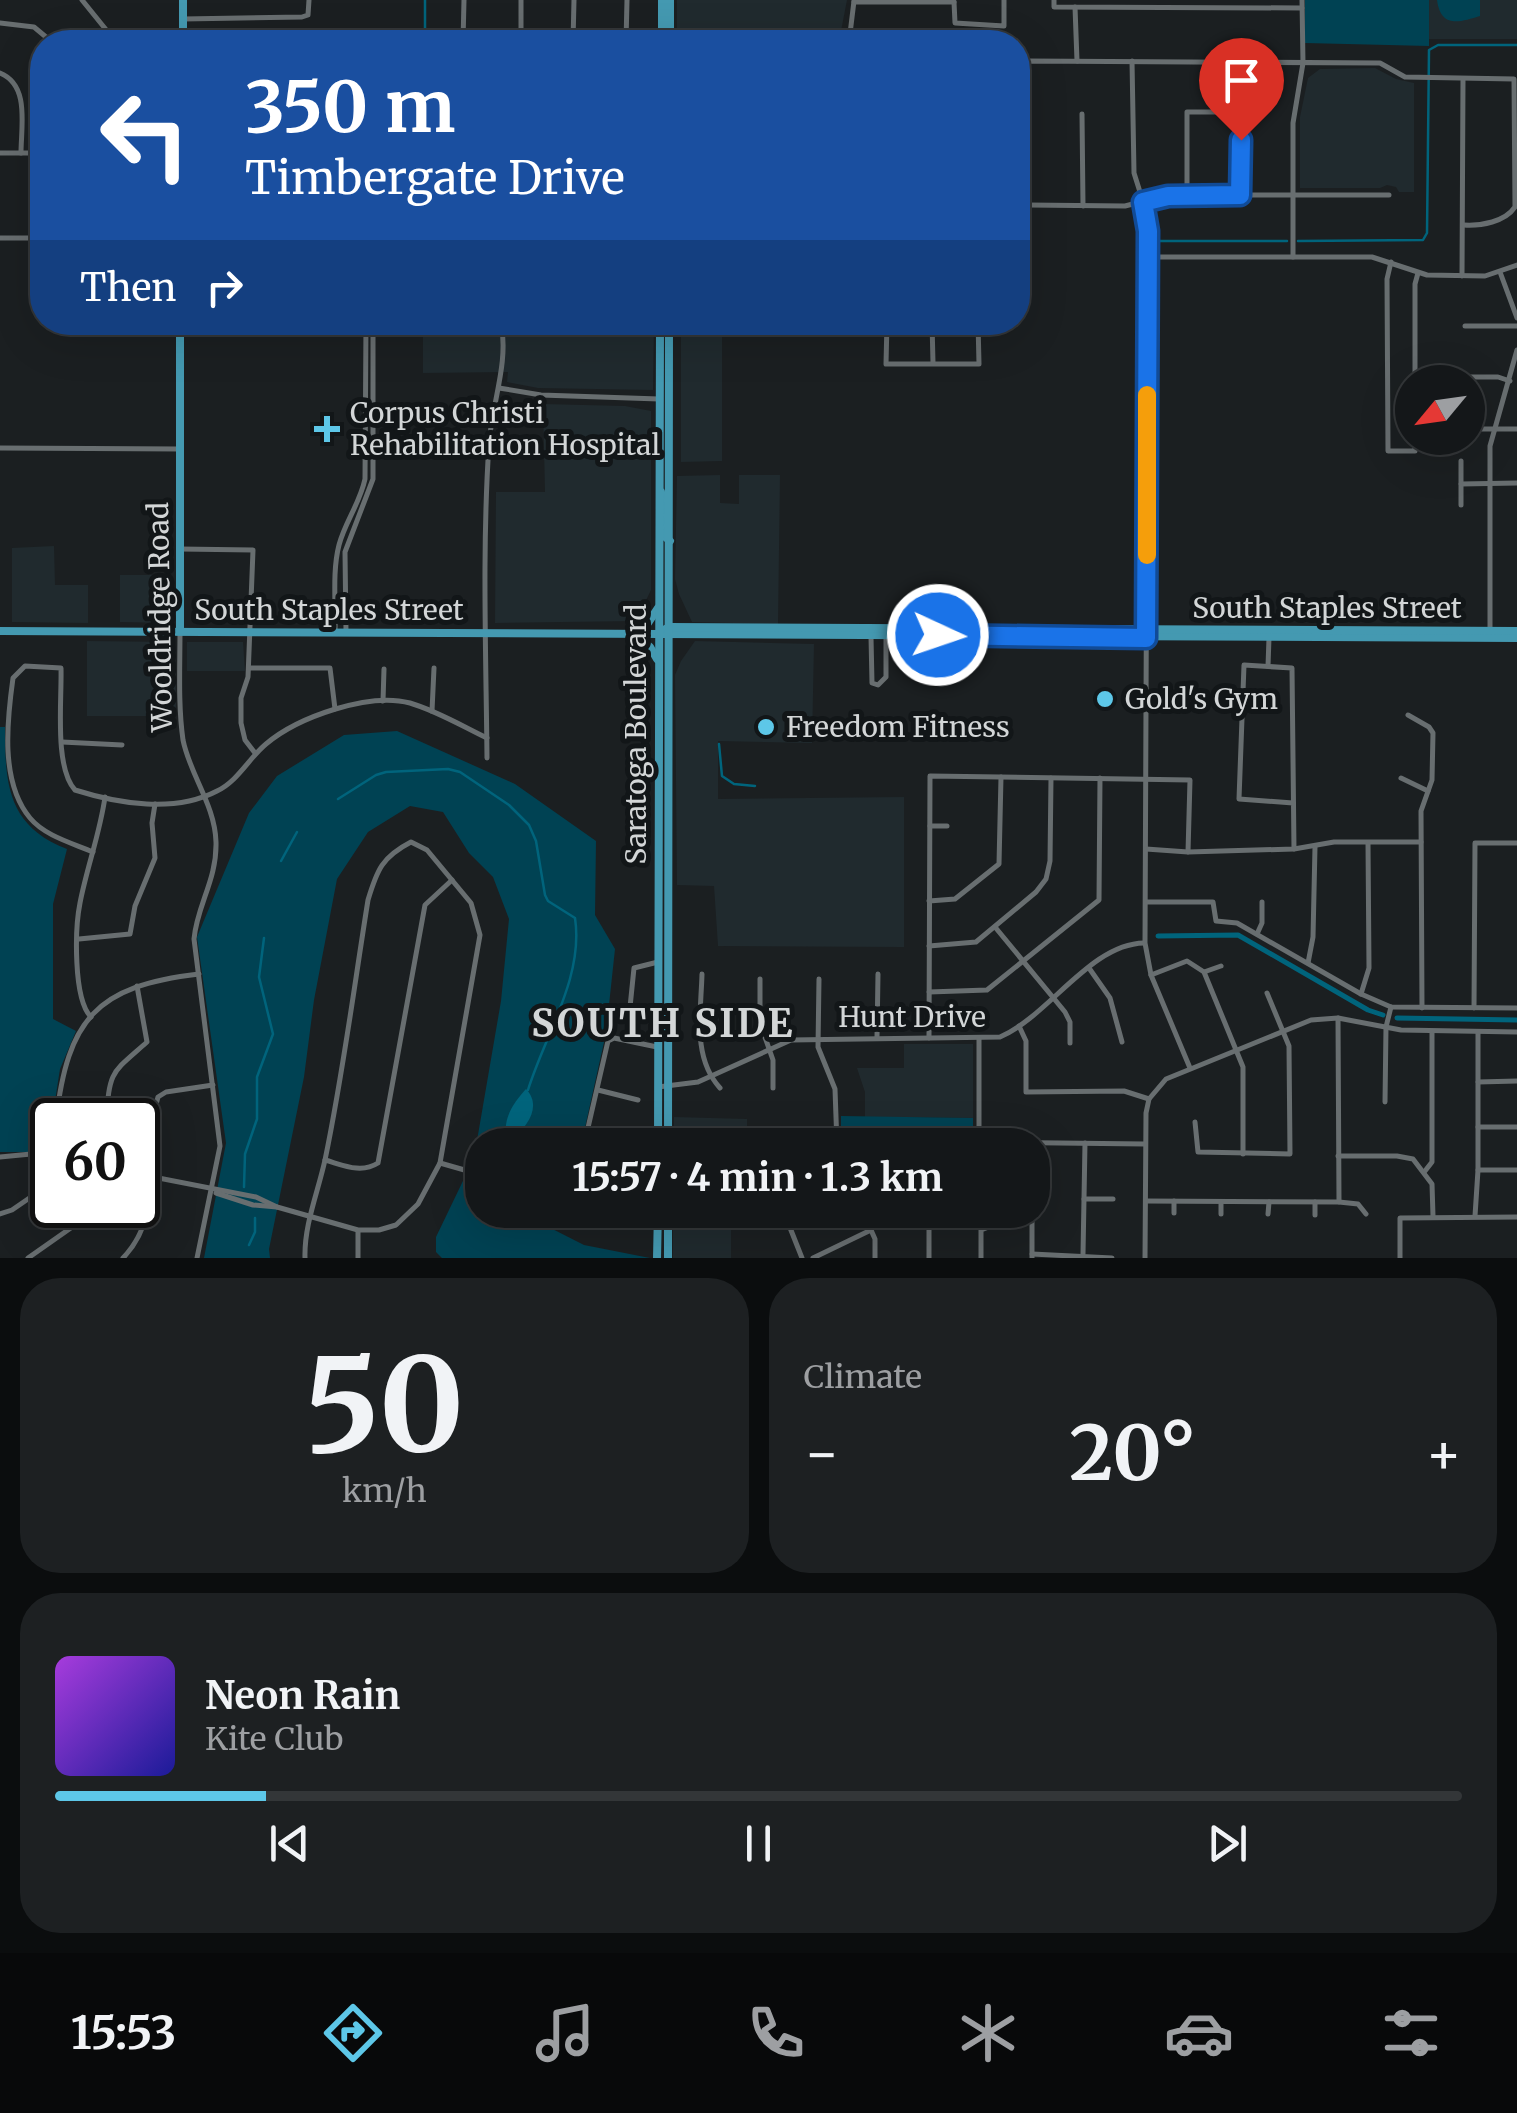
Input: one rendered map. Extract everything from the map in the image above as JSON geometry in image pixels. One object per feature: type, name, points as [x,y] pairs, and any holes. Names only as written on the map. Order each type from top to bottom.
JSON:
[{"type":"main road","points":[[183,0],[183,30]]},
{"type":"main road","points":[[666,0],[670,13],[668,30]]},
{"type":"main road","points":[[666,0],[666,30]]},
{"type":"main road","name":"Wooldridge Road","points":[[180,335],[180,632]]},
{"type":"main road","name":"Saratoga Boulevard","points":[[660,335],[658,1048],[667,1128]]},
{"type":"main road","name":"Saratoga Boulevard","points":[[659,1128],[668,1003],[669,335]]},
{"type":"main road","points":[[659,399],[664,401],[670,428]]},
{"type":"main road","points":[[658,482],[664,500],[664,536],[670,542]]},
{"type":"main road","points":[[669,658],[692,632],[674,614],[670,596]]},
{"type":"main road","points":[[658,665],[650,647],[634,633],[652,618],[659,606]]},
{"type":"main road","points":[[821,637],[832,630]]},
{"type":"main road","name":"South Staples Street","points":[[0,632],[832,630],[1471,638],[1490,634]]},
{"type":"main road","name":"South Staples Street","points":[[692,632],[821,637],[919,637],[952,630],[1248,638],[1286,630],[1490,634]]},
{"type":"main road","points":[[1490,634],[1515,633]]},
{"type":"main road","points":[[658,716],[664,733],[663,759],[669,762]]},
{"type":"main road","points":[[658,763],[664,770],[669,800]]},
{"type":"main road","points":[[658,840],[663,872],[668,876]]},
{"type":"main road","points":[[658,879],[664,884],[668,918]]},
{"type":"main road","points":[[658,962],[663,965],[668,1003]]},
{"type":"main road","points":[[658,1228],[658,1258]]},
{"type":"main road","points":[[668,1228],[668,1258]]},
{"type":"street","points":[[95,0],[85,3],[106,30]]},
{"type":"street","points":[[183,19],[308,15],[310,0]]},
{"type":"street","points":[[463,30],[464,0]]},
{"type":"street","points":[[521,30],[522,0]]},
{"type":"street","points":[[574,0],[574,30]]},
{"type":"street","points":[[626,0],[626,30]]},
{"type":"street","points":[[850,30],[854,1],[954,1],[955,23],[1004,26],[1004,0]]},
{"type":"street","points":[[1054,4],[1302,4],[1302,62],[1293,123],[1293,257]]},
{"type":"street","points":[[1075,7],[1077,61]]},
{"type":"street","points":[[0,23],[38,30]]},
{"type":"street","points":[[1030,62],[1380,63],[1405,77],[1514,79],[1515,207],[1502,218],[1476,226],[1464,225]]},
{"type":"street","points":[[1132,62],[1134,173],[1147,221],[1148,257],[1145,943],[1151,975],[1190,1068]]},
{"type":"street","points":[[0,73],[18,87],[22,152]]},
{"type":"street","points":[[1462,276],[1463,78]]},
{"type":"street","points":[[1187,195],[1187,112],[1241,112],[1240,195]]},
{"type":"street","points":[[1082,114],[1083,206]]},
{"type":"street","points":[[0,154],[30,152]]},
{"type":"street","points":[[1030,205],[1125,206],[1160,196],[1187,195],[1389,195]]},
{"type":"street","points":[[0,238],[30,238]]},
{"type":"street","points":[[1148,257],[1372,257],[1418,274],[1462,276],[1500,272],[1517,265]]},
{"type":"street","points":[[1391,262],[1388,451],[1395,451]]},
{"type":"street","points":[[1500,272],[1517,318]]},
{"type":"street","points":[[1415,365],[1418,274]]},
{"type":"street","points":[[1465,326],[1517,326]]},
{"type":"street","points":[[346,632],[337,555],[362,496],[370,463],[369,335]]},
{"type":"street","points":[[487,758],[490,443],[504,335]]},
{"type":"street","points":[[887,335],[886,364],[979,364],[978,335]]},
{"type":"street","points":[[932,335],[933,363]]},
{"type":"street","points":[[1490,634],[1494,428],[1517,350]]},
{"type":"street","points":[[1485,377],[1510,382]]},
{"type":"street","points":[[499,388],[541,395],[659,399]]},
{"type":"street","points":[[1485,428],[1517,429]]},
{"type":"street","points":[[0,448],[180,449]]},
{"type":"street","points":[[1461,462],[1461,505]]},
{"type":"street","points":[[1461,484],[1517,484]]},
{"type":"street","points":[[180,549],[252,550],[249,668],[241,698],[241,723],[245,740],[255,754]]},
{"type":"street","points":[[335,632],[340,573]]},
{"type":"street","name":"Wooldridge Road","points":[[180,632],[183,738],[206,796],[216,848],[210,890],[195,928],[220,1146],[198,1258]]},
{"type":"street","points":[[1267,634],[1268,666]]},
{"type":"street","points":[[871,637],[872,683],[878,686],[886,676],[886,637]]},
{"type":"street","points":[[1293,803],[1240,799],[1244,665],[1292,668],[1294,849]]},
{"type":"street","points":[[93,852],[47,832],[29,818],[10,772],[8,724],[13,678],[25,666],[61,668],[62,742],[69,784],[75,790],[105,797],[186,804],[228,785],[255,754],[287,728],[336,710],[382,700],[406,702],[432,711],[486,738]]},
{"type":"street","points":[[249,668],[330,668],[336,710]]},
{"type":"street","points":[[432,711],[434,668]]},
{"type":"street","points":[[382,700],[384,669]]},
{"type":"street","points":[[1408,714],[1432,730],[1433,770],[1421,812],[1422,1008]]},
{"type":"street","points":[[0,724],[8,724]]},
{"type":"street","points":[[62,742],[122,745]]},
{"type":"street","points":[[929,1038],[930,776],[1190,780],[1188,852]]},
{"type":"street","points":[[929,901],[955,898],[999,864],[1001,777]]},
{"type":"street","points":[[929,946],[968,945],[995,927],[1046,879],[1050,860],[1050,778]]},
{"type":"street","points":[[929,992],[987,990],[1099,900],[1100,778]]},
{"type":"street","points":[[1401,778],[1428,791]]},
{"type":"street","points":[[91,1017],[79,996],[79,907],[105,797]]},
{"type":"street","points":[[79,938],[130,934],[135,906],[155,858],[155,804]]},
{"type":"street","points":[[930,826],[948,826]]},
{"type":"street","points":[[160,1180],[256,1198],[277,1208],[310,1216],[358,1230],[396,1225],[418,1204],[440,1163],[480,935],[471,903],[427,850],[411,842],[390,853],[377,872],[368,900],[325,1160],[310,1216],[304,1258]]},
{"type":"street","points":[[1146,849],[1188,852],[1294,849],[1334,842],[1421,842]]},
{"type":"street","points":[[1362,994],[1369,968],[1368,843]]},
{"type":"street","points":[[1474,1008],[1475,843],[1517,843]]},
{"type":"street","points":[[1308,963],[1313,937],[1315,846]]},
{"type":"street","points":[[325,1160],[361,1170],[378,1163],[425,905],[452,880]]},
{"type":"street","points":[[1146,902],[1213,902],[1216,921],[1236,922],[1391,1007],[1517,1008]]},
{"type":"street","points":[[1257,934],[1262,923],[1262,902]]},
{"type":"street","points":[[995,927],[1070,1022],[1070,1043]]},
{"type":"street","name":"Hunt Drive","points":[[663,1087],[698,1082],[790,1040],[1000,1037],[1120,947],[1145,943]]},
{"type":"street","points":[[658,962],[634,968],[628,1017],[658,1023]]},
{"type":"street","points":[[1151,975],[1186,962],[1204,972],[1242,1067],[1243,1154]]},
{"type":"street","points":[[1204,972],[1221,966]]},
{"type":"street","points":[[1089,968],[1110,998],[1122,1042]]},
{"type":"street","points":[[59,1098],[63,1067],[91,1017],[114,997],[137,985],[198,974]]},
{"type":"street","points":[[702,974],[700,1048],[710,1076],[720,1088]]},
{"type":"street","points":[[877,1038],[878,974]]},
{"type":"street","points":[[760,979],[760,1024],[772,1060],[772,1088]]},
{"type":"street","points":[[818,980],[818,1038],[820,1054],[835,1089],[836,1128]]},
{"type":"street","points":[[110,1098],[114,1074],[130,1054],[147,1042],[137,985]]},
{"type":"street","points":[[1195,1122],[1198,1152],[1290,1154],[1289,1046],[1267,992]]},
{"type":"street","points":[[1384,1102],[1386,1027],[1391,1007]]},
{"type":"street","points":[[1338,1018],[1339,1202]]},
{"type":"street","points":[[1146,1258],[1145,1144],[1149,1099],[1166,1080],[1311,1020],[1338,1018],[1432,1032],[1517,1032]]},
{"type":"street","points":[[1018,1026],[1026,1042],[1026,1092],[1124,1091],[1149,1099]]},
{"type":"street","points":[[1425,1171],[1432,1162],[1432,1032]]},
{"type":"street","points":[[1474,1216],[1478,1032]]},
{"type":"street","points":[[588,1128],[608,1041],[614,1038],[658,1048]]},
{"type":"street","points":[[979,1038],[979,1128]]},
{"type":"street","points":[[1478,1082],[1517,1081]]},
{"type":"street","points":[[158,1098],[166,1092],[214,1085]]},
{"type":"street","points":[[598,1090],[638,1100]]},
{"type":"street","points":[[1478,1127],[1517,1126]]},
{"type":"street","points":[[1050,1142],[1145,1144]]},
{"type":"street","points":[[1083,1254],[1085,1143]]},
{"type":"street","points":[[0,1157],[30,1154]]},
{"type":"street","points":[[1338,1156],[1414,1159],[1432,1184],[1433,1216]]},
{"type":"street","points":[[440,1163],[465,1168]]},
{"type":"street","points":[[1478,1170],[1517,1170]]},
{"type":"street","points":[[0,1214],[30,1198]]},
{"type":"street","points":[[1084,1199],[1112,1199]]},
{"type":"street","points":[[1146,1201],[1339,1202],[1358,1204],[1366,1214]]},
{"type":"street","points":[[1174,1201],[1174,1213]]},
{"type":"street","points":[[1221,1202],[1221,1214]]},
{"type":"street","points":[[1268,1214],[1269,1202]]},
{"type":"street","points":[[1314,1202],[1315,1215]]},
{"type":"street","points":[[1400,1258],[1400,1218],[1517,1217]]},
{"type":"street","points":[[28,1258],[71,1228]]},
{"type":"street","points":[[122,1258],[143,1228]]},
{"type":"street","points":[[790,1228],[802,1258]]},
{"type":"street","points":[[929,1228],[929,1258]]},
{"type":"street","points":[[981,1258],[981,1230],[986,1228]]},
{"type":"street","points":[[1032,1228],[1032,1256],[1112,1257]]},
{"type":"street","points":[[358,1230],[358,1258]]},
{"type":"street","points":[[814,1258],[871,1230],[875,1258]]},
{"type":"shaded area","points":[[677,0],[847,0],[841,30],[677,29]]},
{"type":"shaded area","points":[[1305,0],[1429,0],[1429,46],[1305,43]]},
{"type":"shaded area","points":[[1429,0],[1517,0],[1517,39],[1429,39]]},
{"type":"shaded area","points":[[1437,0],[1480,0],[1480,16],[1452,21],[1443,16]]},
{"type":"shaded area","points":[[1375,68],[1414,83],[1414,192],[1399,192],[1387,185],[1300,188],[1300,117],[1308,78],[1320,69]]},
{"type":"shaded area","points":[[423,335],[654,335],[653,390],[538,388],[507,382],[508,372],[423,373]]},
{"type":"shaded area","points":[[681,335],[722,335],[722,461],[681,462]]},
{"type":"shaded area","points":[[543,404],[625,406],[651,411],[651,590],[636,621],[495,623],[496,492],[545,492]]},
{"type":"shaded area","points":[[720,475],[720,503],[739,504],[739,475],[780,475],[778,624],[692,622],[679,594],[675,579],[677,476]]},
{"type":"shaded area","points":[[54,546],[55,585],[88,585],[88,623],[12,622],[12,548]]},
{"type":"shaded area","points":[[120,575],[172,575],[170,623],[120,622]]},
{"type":"shaded area","points":[[87,641],[172,642],[176,716],[87,716]]},
{"type":"shaded area","points":[[695,641],[814,644],[812,743],[718,741],[718,799],[904,797],[904,947],[718,946],[714,886],[677,885],[675,675]]},
{"type":"shaded area","points":[[187,642],[243,642],[245,671],[187,671]]},
{"type":"shaded area","points":[[0,727],[5,727],[9,784],[21,815],[32,828],[67,849],[53,904],[53,1019],[76,1031],[60,1069],[55,1098],[30,1098],[30,1152],[0,1152]]},
{"type":"shaded area","points":[[397,731],[515,784],[596,841],[595,915],[615,949],[606,1033],[585,1128],[479,1128],[501,1001],[509,919],[493,877],[469,853],[443,812],[410,806],[368,832],[337,879],[270,1258],[204,1258],[226,1143],[197,937],[249,813],[277,776],[344,735]]},
{"type":"shaded area","points":[[904,1044],[973,1044],[973,1118],[865,1117],[865,1092],[857,1068],[904,1068]]},
{"type":"shaded area","points":[[526,1089],[531,1095],[533,1109],[523,1128],[506,1128],[514,1104]]},
{"type":"shaded area","points":[[841,1116],[973,1118],[973,1128],[841,1128]]},
{"type":"shaded area","points":[[674,1117],[747,1119],[747,1128],[674,1128]]},
{"type":"shaded area","points":[[465,1177],[465,1228],[550,1228],[584,1245],[650,1258],[442,1258],[436,1252],[436,1237]]},
{"type":"shaded area","points":[[673,1228],[731,1228],[731,1258],[673,1258]]},
{"type":"waterway","points":[[425,0],[425,30]]},
{"type":"waterway","points":[[1298,241],[1423,240],[1427,233],[1429,50],[1438,45],[1517,45]]},
{"type":"waterway","points":[[1154,241],[1287,241]]},
{"type":"waterway","points":[[719,744],[722,776],[734,784],[755,786]]},
{"type":"waterway","points":[[338,799],[386,772],[448,769],[460,772],[509,805],[529,825],[536,841],[545,895],[575,918],[576,940],[569,984],[528,1090]]},
{"type":"waterway","points":[[281,861],[297,832]]},
{"type":"waterway","points":[[1158,936],[1238,935],[1383,1015]]},
{"type":"waterway","points":[[244,1187],[245,1154],[257,1119],[257,1077],[273,1034],[259,977],[264,938]]},
{"type":"waterway","points":[[1397,1018],[1517,1020]]},
{"type":"waterway","points":[[249,1245],[255,1232],[255,1218]]},
{"type":"slow traffic","points":[[1147,395],[1147,555]]},
{"type":"place","name":"Corpus Christi Rehabilitation Hospital","points":[[327,429]]},
{"type":"place","name":"Gold's Gym","points":[[1105,699]]},
{"type":"place","name":"Freedom Fitness","points":[[766,727]]},
{"type":"district","name":"SOUTH SIDE","points":[[663,1023]]},
{"type":"route","points":[[938,635],[1146,638],[1148,231],[1143,202],[1160,196],[1240,195],[1241,140]]}]
